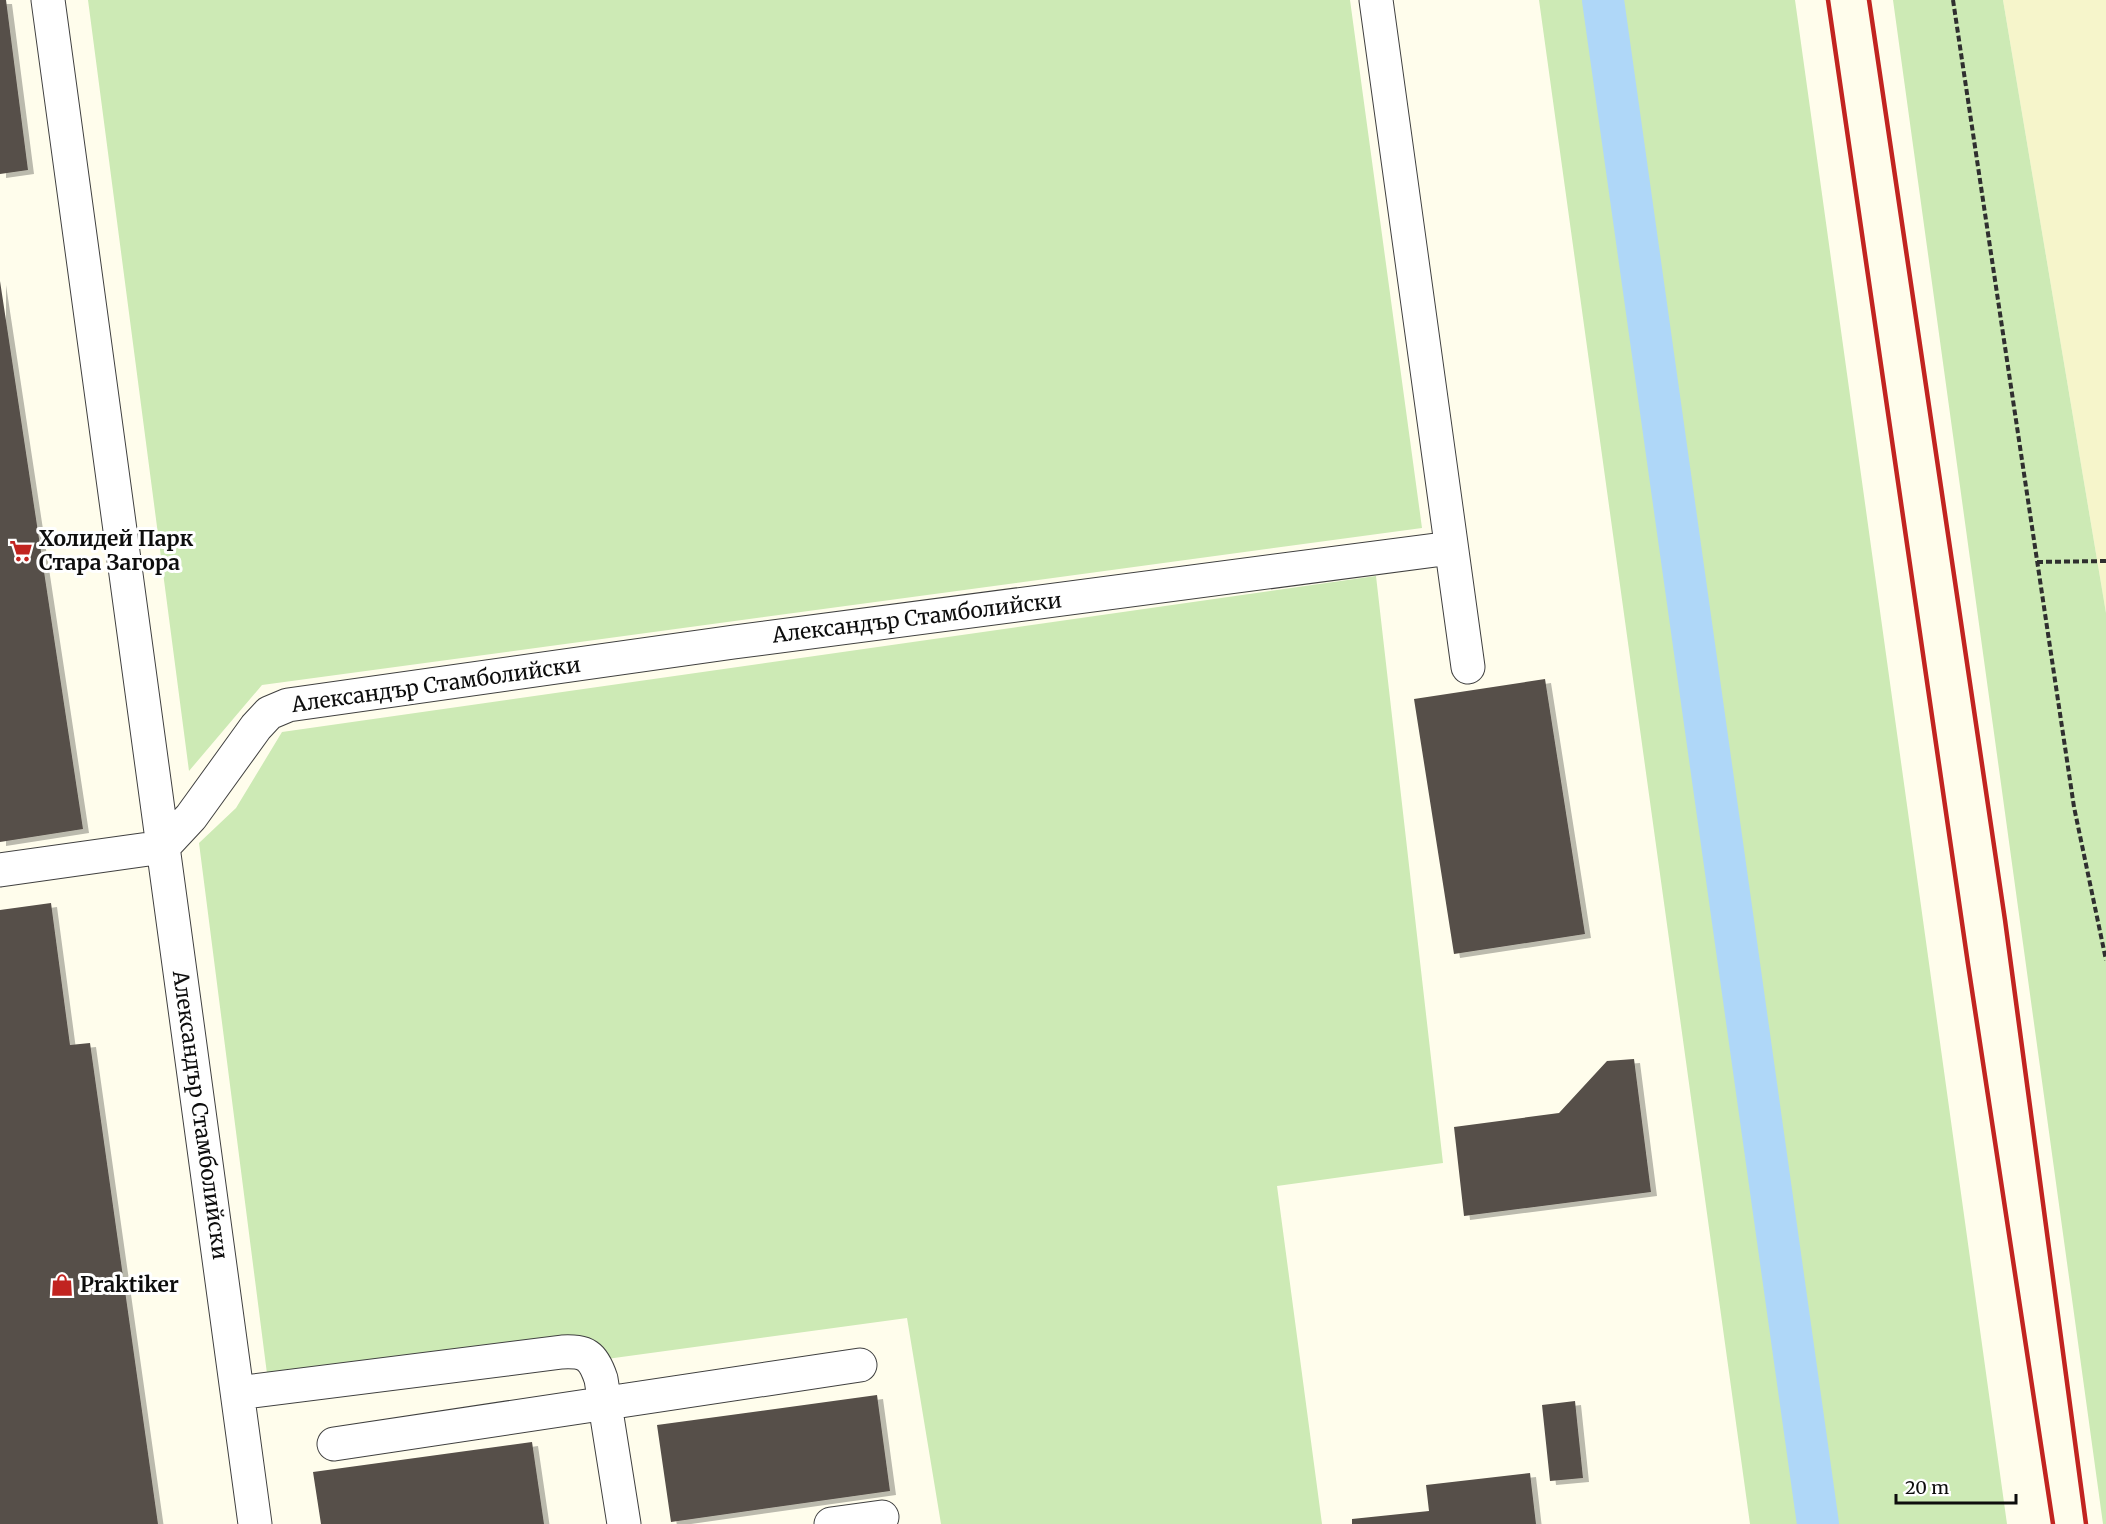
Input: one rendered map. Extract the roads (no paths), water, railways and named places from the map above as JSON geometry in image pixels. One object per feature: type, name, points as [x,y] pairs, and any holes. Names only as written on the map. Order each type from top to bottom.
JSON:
[{"type":"street","points":[[0,870],[162,847],[48,0]]},
{"type":"street","points":[[1376,0],[1468,668]]},
{"type":"street","name":"Александър Стамболийски","points":[[255,1524],[162,847],[191,817],[256,727],[269,713],[288,705],[746,640],[1451,548]]},
{"type":"street","points":[[238,1393],[562,1352],[587,1354],[596,1366],[605,1404],[624,1524]]},
{"type":"street","points":[[334,1444],[860,1365]]},
{"type":"street","points":[[831,1524],[882,1517]]},
{"type":"waterway","points":[[1603,0],[1818,1524]]},
{"type":"railway","points":[[1828,0],[1968,964],[2053,1524]]},
{"type":"railway","points":[[1869,0],[2005,920],[2086,1524]]},
{"type":"place","name":"Холидей Парк Стара Загора","points":[[21,551]]},
{"type":"place","name":"Praktiker","points":[[62,1285]]}]
